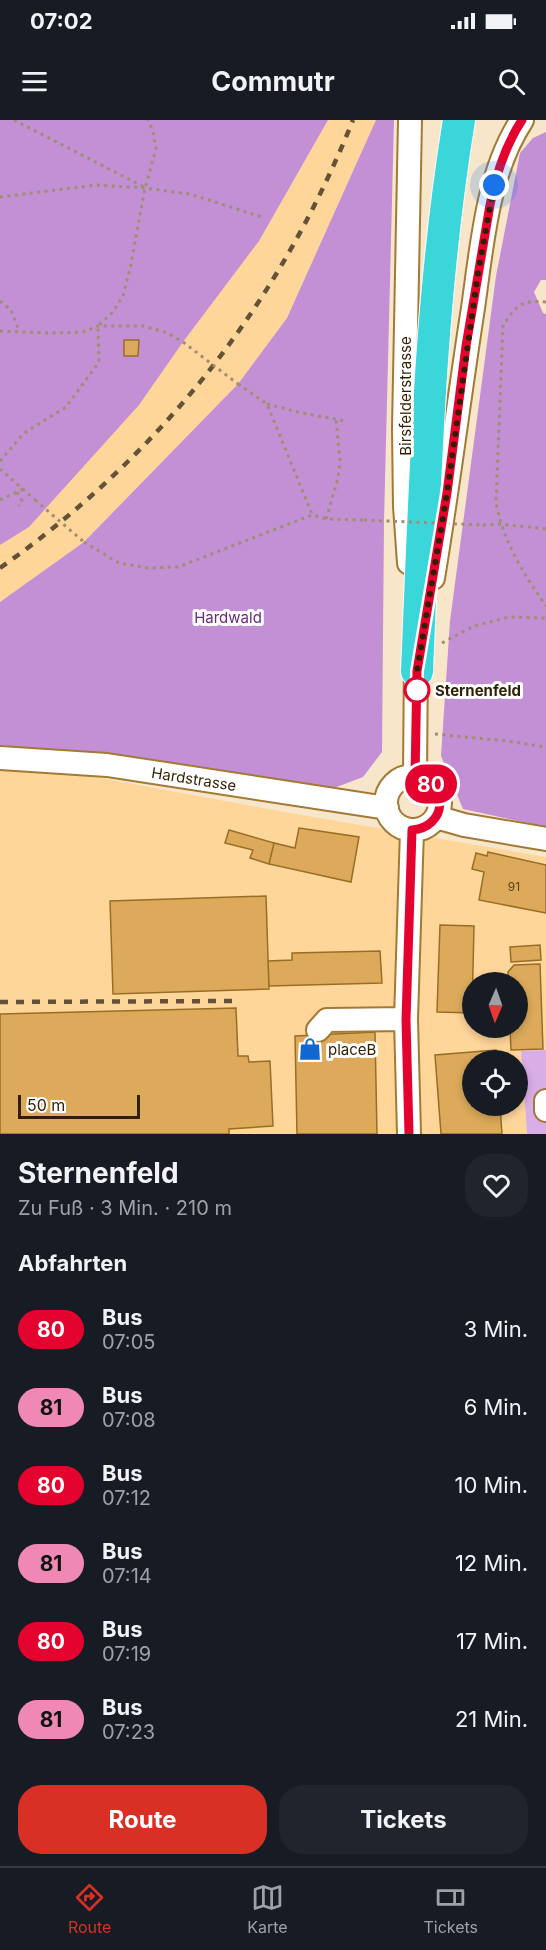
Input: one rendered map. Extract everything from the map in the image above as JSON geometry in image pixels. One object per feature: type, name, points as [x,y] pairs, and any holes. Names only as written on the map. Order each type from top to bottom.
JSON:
[{"type":"highway","points":[[417,671],[435,311],[447,200],[459,120]]},
{"type":"street","name":"Birsfelderstrasse","points":[[410,120],[404,428],[405,506],[417,671],[415,777]]},
{"type":"street","name":"Birsfelderstrasse","points":[[417,671],[447,493],[466,346],[490,205],[504,154],[522,120]]},
{"type":"street","name":"Hardstrasse","points":[[0,758],[107,765],[387,808]]},
{"type":"street","points":[[415,777],[429,782],[438,794],[440,802],[436,817],[426,827],[412,830],[405,829],[393,821],[386,801],[391,788],[402,779],[415,777]]},
{"type":"street","points":[[436,817],[464,825],[546,839]]},
{"type":"street","points":[[409,1134],[406,1020],[412,830]]},
{"type":"street","points":[[318,1030],[327,1020],[406,1020]]},
{"type":"street","points":[[546,1101],[546,1110]]},
{"type":"path","points":[[14,120],[146,188]]},
{"type":"path","points":[[0,461],[24,433],[66,407],[99,362],[98,326],[123,296],[156,149],[153,131],[148,120]]},
{"type":"path","points":[[0,197],[96,185],[146,188],[190,194],[265,218]]},
{"type":"path","points":[[0,301],[11,310],[19,331]]},
{"type":"path","points":[[546,302],[529,301],[514,308],[503,325],[496,503],[500,524],[520,568],[546,606]]},
{"type":"path","points":[[0,331],[83,332],[98,326],[143,326],[165,332],[183,342],[267,404],[346,422]]},
{"type":"path","points":[[267,404],[312,515]]},
{"type":"path","points":[[326,519],[339,470],[336,418]]},
{"type":"path","points":[[0,469],[84,542],[119,563],[148,568],[178,567],[312,515],[326,519],[500,524],[546,529]]},
{"type":"path","points":[[0,500],[24,489]]},
{"type":"path","points":[[17,492],[22,501],[20,506]]},
{"type":"path","points":[[437,646],[474,626],[509,617],[546,618]]},
{"type":"path","points":[[441,735],[546,747]]},
{"type":"shaded area","points":[[328,120],[376,120],[287,318],[238,384],[84,542],[0,602],[0,545],[29,527],[139,405],[259,241]]},
{"type":"shaded area","points":[[0,769],[69,772],[546,857],[546,1050],[462,1050],[462,1116],[526,1116],[527,1134],[0,1134]]},
{"type":"shaded area","points":[[546,1050],[546,1134],[527,1134],[528,1051]]},
{"type":"green space","points":[[0,120],[328,120],[259,241],[139,405],[29,527],[0,545]]},
{"type":"green space","name":"Hardwald","points":[[376,120],[394,120],[384,522],[382,752],[363,777],[334,788],[0,748],[0,602],[84,542],[238,384],[287,318]]},
{"type":"green space","points":[[546,132],[546,280],[541,280],[534,292],[543,313],[546,314],[546,827],[463,809],[441,756],[450,621],[496,276],[520,153],[533,138]]},
{"type":"building","points":[[124,340],[139,340],[138,356],[124,356]]},
{"type":"building","points":[[299,828],[359,837],[351,882],[269,864],[274,843],[295,848]]},
{"type":"building","points":[[229,830],[274,843],[269,864],[250,858],[253,850],[225,843]]},
{"type":"building","points":[[488,852],[546,865],[546,913],[479,900],[484,872],[472,869],[476,853],[487,856]]},
{"type":"building","points":[[488,852],[546,865],[546,913],[479,900],[484,872],[472,869],[476,853],[487,856]]},
{"type":"building","points":[[266,896],[269,989],[113,994],[110,901]]},
{"type":"building","points":[[440,925],[474,926],[473,972],[462,972],[462,1013],[437,1012]]},
{"type":"building","points":[[540,945],[541,960],[511,962],[510,947]]},
{"type":"building","points":[[380,951],[382,983],[269,986],[268,961],[292,960],[292,953]]},
{"type":"building","points":[[540,964],[543,1049],[511,1050],[510,1038],[528,1038],[528,972],[508,972],[514,965]]},
{"type":"building","points":[[236,1008],[238,1056],[248,1056],[249,1062],[270,1061],[273,1126],[229,1129],[229,1134],[0,1134],[0,1014]]},
{"type":"building","points":[[375,1032],[377,1134],[297,1134],[295,1036]]},
{"type":"building","points":[[462,1053],[462,1116],[501,1116],[502,1134],[441,1134],[435,1055]]},
{"type":"railway","points":[[0,568],[59,524],[113,476],[163,425],[210,370],[252,313],[289,252],[323,187],[353,120]]},
{"type":"railway","points":[[0,1002],[234,1001]]},
{"type":"bus line","name":"80","points":[[409,1134],[406,1096],[406,1020],[412,830],[419,830],[432,823],[439,810],[440,802],[435,788],[429,782],[415,777],[417,671],[447,493],[466,346],[490,205],[498,168],[513,133],[522,120]]},
{"type":"place","name":"Sternenfeld","points":[[417,690]]},
{"type":"place","name":"placeB","points":[[310,1049]]},
{"type":"route","points":[[417,690],[417,671],[447,493],[466,346],[494,185]]}]
